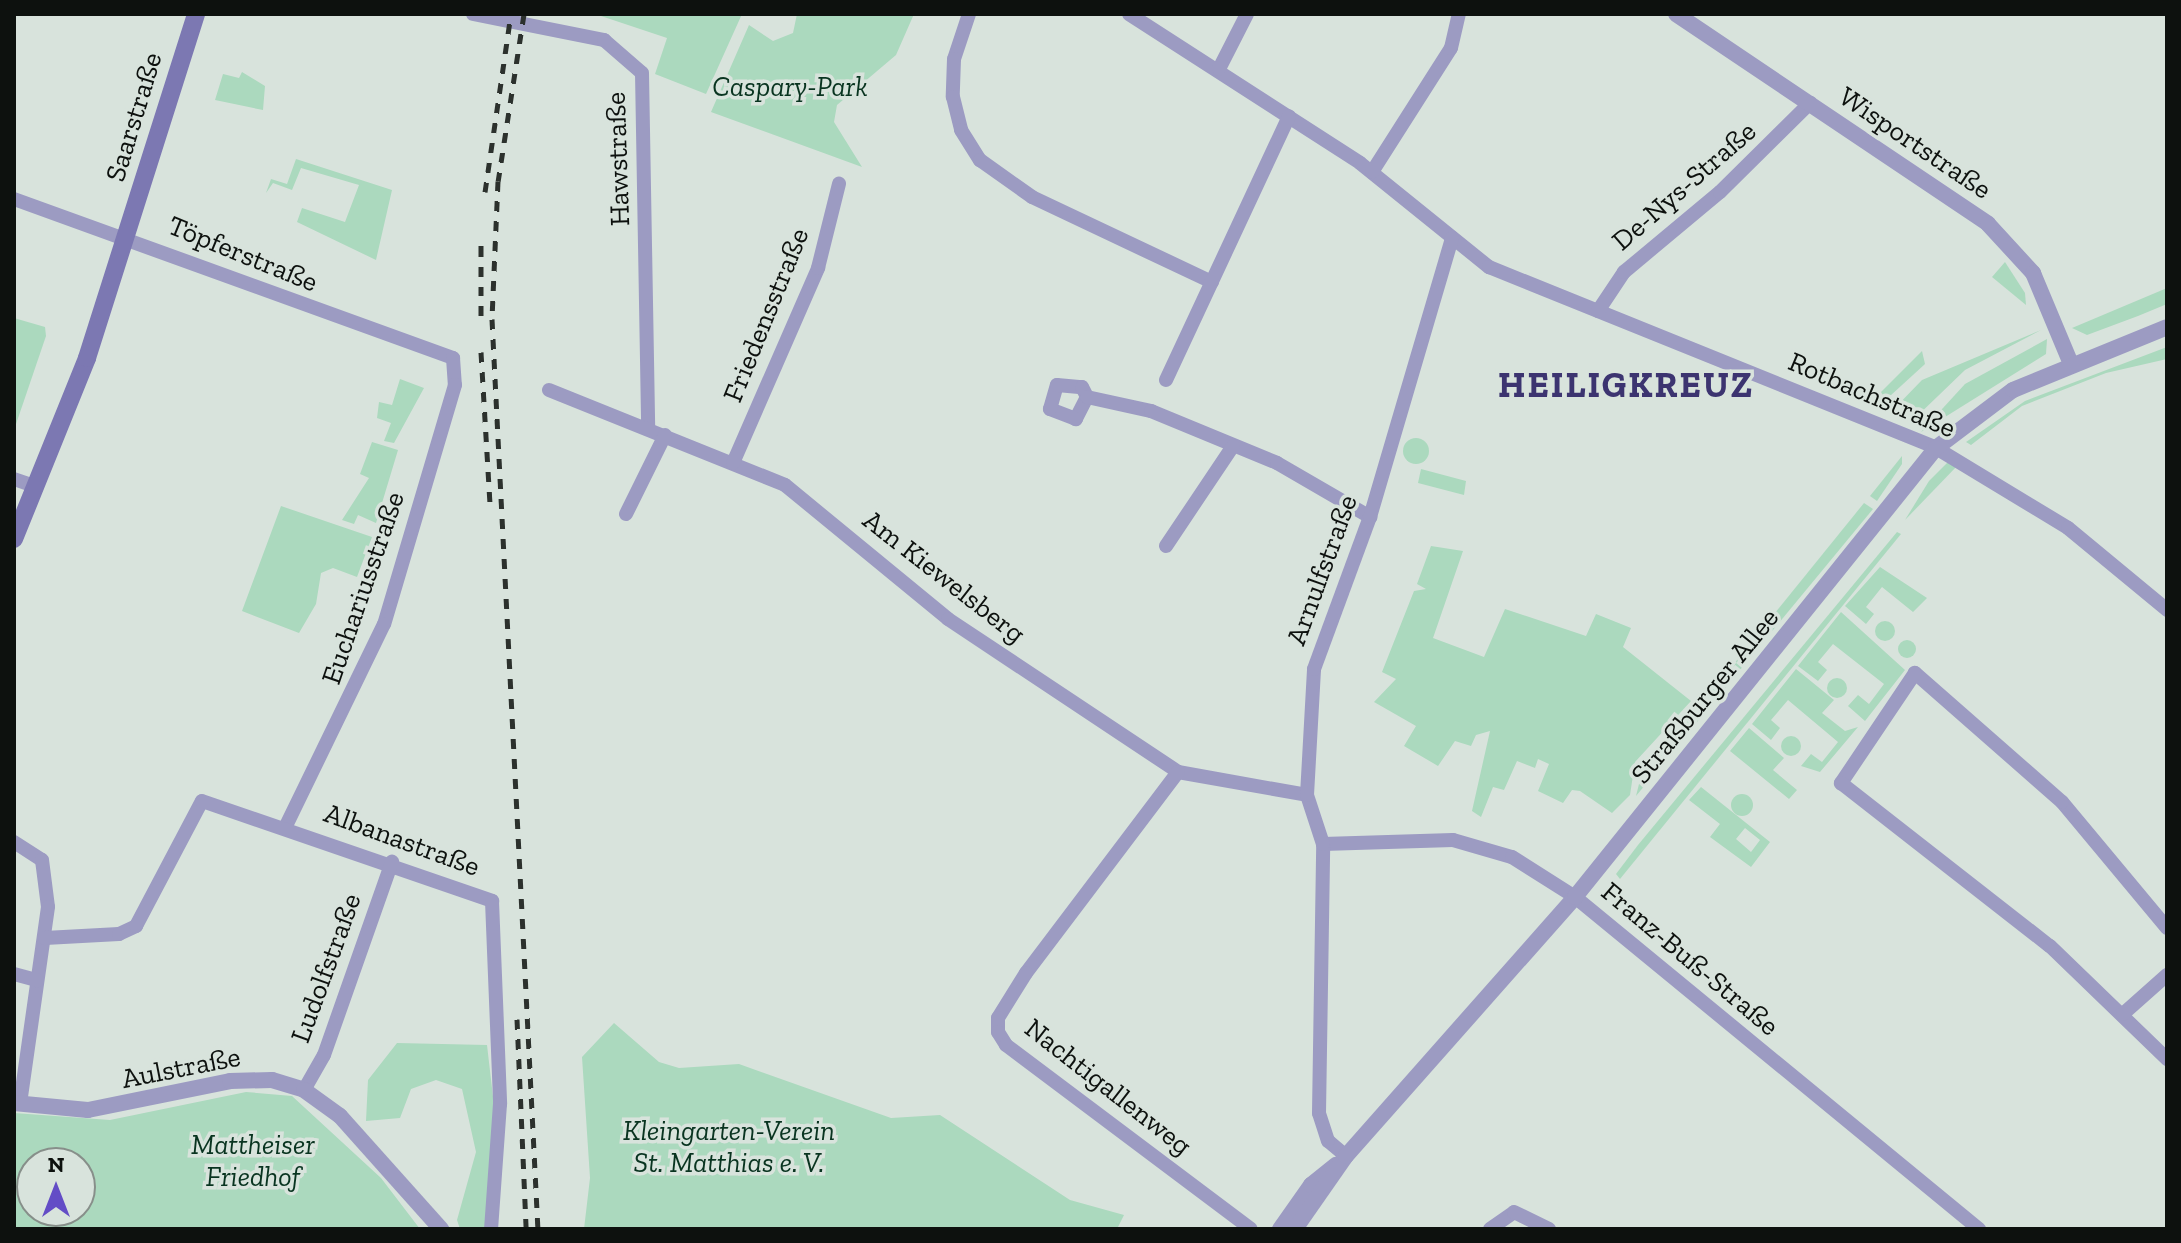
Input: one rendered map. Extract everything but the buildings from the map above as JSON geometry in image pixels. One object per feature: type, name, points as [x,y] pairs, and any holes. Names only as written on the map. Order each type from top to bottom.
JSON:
[{"type":"main road","name":"Saarstraße","points":[[14,539],[37,487],[127,237],[196,14]]},
{"type":"street","name":"Hawstraße","points":[[473,14],[604,40],[642,73],[648,428]]},
{"type":"street","points":[[969,14],[954,59],[953,97],[961,130],[980,160],[1032,197],[1212,282]]},
{"type":"street","name":"Rotbachstraße","points":[[1129,14],[1219,69],[1372,172],[1489,267],[1936,448],[2068,528],[2167,610]]},
{"type":"street","points":[[1219,69],[1247,14]]},
{"type":"street","points":[[1372,172],[1451,48],[1459,14]]},
{"type":"street","name":"Wisportstraße","points":[[1676,14],[1957,201],[2020,255],[2071,364]]},
{"type":"street","name":"De-Nys-Straße","points":[[1598,311],[1624,272],[1720,192],[1810,103]]},
{"type":"street","points":[[1166,380],[1289,116]]},
{"type":"street","name":"Friedensstraße","points":[[733,463],[818,268],[839,184]]},
{"type":"street","name":"Töpferstraße","points":[[14,199],[127,237],[453,358]]},
{"type":"street","name":"Arnulfstraße","points":[[1346,1156],[1328,1141],[1319,1113],[1323,844],[1307,795],[1317,651],[1370,517],[1452,238]]},
{"type":"street","name":"Straßburger Allee","points":[[2149,332],[2167,319]]},
{"type":"street","name":"Straßburger Allee","points":[[1346,1156],[1575,897],[1936,448],[1999,397],[2071,364],[2167,327]]},
{"type":"street","name":"Euchariusstraße","points":[[286,826],[384,624],[455,385],[453,358]]},
{"type":"street","name":"Am Kiewelsberg","points":[[549,390],[785,485],[948,619],[1178,772],[1307,795]]},
{"type":"street","points":[[1087,397],[1151,411],[1233,446],[1370,517]]},
{"type":"street","points":[[626,514],[665,435]]},
{"type":"street","points":[[1166,546],[1233,446]]},
{"type":"street","points":[[14,479],[37,487]]},
{"type":"street","points":[[2167,928],[2062,802],[1915,673],[1841,783],[1956,867],[2123,1014],[2167,1059]]},
{"type":"street","name":"Nachtigallenweg","points":[[1178,772],[1026,973],[998,1018],[998,1032],[1006,1045],[1251,1229]]},
{"type":"street","name":"Albanastraße","points":[[45,938],[119,934],[136,926],[202,801],[392,862],[492,901],[500,1104],[491,1229]]},
{"type":"street","name":"Franz-Buß-Straße","points":[[1323,844],[1453,840],[1512,857],[1575,897],[1979,1229]]},
{"type":"street","points":[[14,842],[42,860],[45,938],[17,1104]]},
{"type":"street","name":"Ludolfstraße","points":[[304,1090],[324,1055],[392,862]]},
{"type":"street","points":[[14,974],[37,980]]},
{"type":"street","points":[[2123,1014],[2167,975]]},
{"type":"street","name":"Aulstraße","points":[[17,1104],[124,1107],[230,1081],[272,1080],[304,1090],[340,1116],[441,1229]]},
{"type":"street","points":[[1280,1229],[1311,1185],[1346,1156]]},
{"type":"street","points":[[1295,1229],[1346,1156]]},
{"type":"street","points":[[1490,1229],[1514,1212],[1549,1229]]},
{"type":"green space","points":[[595,14],[742,14],[706,94],[655,74],[667,38]]},
{"type":"green space","name":"Caspary-Park","points":[[797,14],[914,14],[896,55],[837,105],[834,122],[862,167],[711,112],[749,25],[773,41],[793,33]]},
{"type":"green space","points":[[242,72],[265,86],[263,110],[215,100],[223,74],[239,78]]},
{"type":"green space","points":[[296,159],[392,190],[376,260],[297,222],[302,208],[345,222],[359,185],[301,168],[292,190],[273,183],[266,193],[271,179],[287,184]]},
{"type":"green space","points":[[2005,262],[2025,293],[2026,305],[1992,277]]},
{"type":"green space","points":[[2167,288],[2167,304],[2087,335],[2072,328]]},
{"type":"green space","points":[[14,318],[45,327],[46,336],[14,430]]},
{"type":"green space","points":[[2041,330],[1965,370],[1911,422],[1890,413],[1922,380]]},
{"type":"green space","points":[[2047,339],[2046,354],[1921,432],[1965,384]]},
{"type":"green space","points":[[2167,347],[2167,359],[2106,373],[2022,406],[1971,445],[1966,442],[2025,401]]},
{"type":"green space","points":[[1922,351],[1925,364],[1878,407],[1870,403]]},
{"type":"green space","points":[[400,379],[424,388],[394,443],[384,441],[391,423],[377,418],[379,402],[392,405]]},
{"type":"green space","points":[[1416,438],[1425,442],[1429,451],[1425,460],[1416,464],[1407,460],[1403,451],[1407,442]]},
{"type":"green space","points":[[372,442],[398,450],[376,523],[358,515],[354,524],[342,520],[369,478],[360,474]]},
{"type":"green space","points":[[1902,456],[1902,464],[1877,501],[1870,496]]},
{"type":"green space","points":[[1949,461],[1958,465],[1905,520],[1929,481]]},
{"type":"green space","points":[[1421,469],[1466,481],[1464,495],[1418,483]]},
{"type":"green space","points":[[1864,503],[1873,509],[1636,796],[1640,780]]},
{"type":"green space","points":[[281,506],[372,537],[357,577],[333,568],[321,573],[316,604],[299,633],[242,611]]},
{"type":"green space","points":[[1897,532],[1901,534],[1620,879],[1616,874],[1638,845]]},
{"type":"green space","points":[[1431,546],[1463,551],[1433,638],[1484,657],[1505,609],[1586,636],[1596,614],[1631,628],[1623,647],[1691,701],[1635,762],[1630,795],[1612,813],[1580,791],[1572,790],[1563,803],[1538,791],[1549,764],[1538,759],[1535,768],[1517,761],[1504,790],[1493,787],[1481,817],[1472,811],[1490,731],[1476,735],[1471,746],[1455,741],[1438,766],[1404,746],[1416,726],[1374,702],[1396,679],[1382,672],[1414,591],[1426,589],[1417,584]]},
{"type":"green space","points":[[1880,567],[1927,598],[1913,612],[1882,587],[1866,607],[1874,614],[1866,624],[1845,606]]},
{"type":"green space","points":[[1841,612],[1905,670],[1865,721],[1848,706],[1858,695],[1869,704],[1884,684],[1833,644],[1818,662],[1827,670],[1818,681],[1798,666]]},
{"type":"green space","points":[[1885,621],[1892,624],[1895,631],[1892,638],[1885,641],[1878,638],[1875,631],[1878,624]]},
{"type":"green space","points":[[1907,640],[1916,649],[1907,658],[1898,649]]},
{"type":"green space","points":[[1796,669],[1834,700],[1822,713],[1845,731],[1858,727],[1820,772],[1801,766],[1811,754],[1822,762],[1838,742],[1788,700],[1771,720],[1780,728],[1771,740],[1752,724]]},
{"type":"green space","points":[[1833,678],[1841,678],[1847,688],[1841,698],[1833,698],[1827,692],[1827,684]]},
{"type":"green space","points":[[1749,728],[1784,758],[1773,770],[1797,790],[1789,799],[1730,751]]},
{"type":"green space","points":[[1787,736],[1795,736],[1801,746],[1795,756],[1787,756],[1781,750],[1781,742]]},
{"type":"green space","points":[[1701,787],[1770,842],[1751,867],[1710,837],[1720,824],[1689,800]],"holes":[[[1745,828],[1760,840],[1751,852],[1736,839]]]},
{"type":"green space","points":[[1742,794],[1753,805],[1742,816],[1731,805]]},
{"type":"green space","name":"Kleingarten-Verein St. Matthias e. V.","points":[[614,1023],[659,1062],[679,1068],[739,1064],[891,1118],[940,1115],[1070,1200],[1124,1215],[1117,1229],[584,1229],[590,1178],[582,1057]]},
{"type":"green space","points":[[397,1043],[487,1045],[495,1114],[488,1229],[460,1229],[457,1220],[476,1152],[462,1089],[436,1080],[411,1089],[400,1118],[366,1121],[368,1080]]},
{"type":"green space","name":"Mattheiser Friedhof","points":[[246,1092],[292,1096],[381,1178],[420,1229],[14,1229],[14,1113],[110,1120]]},
{"type":"railway","points":[[485,192],[511,14]]},
{"type":"railway","points":[[524,14],[498,181],[492,319],[538,1229]]},
{"type":"railway","points":[[481,244],[481,316]]},
{"type":"railway","points":[[481,352],[490,503]]},
{"type":"railway","points":[[517,1019],[526,1229]]},
{"type":"district","name":"HEILIGKREUZ","points":[[1626,385]]}]
